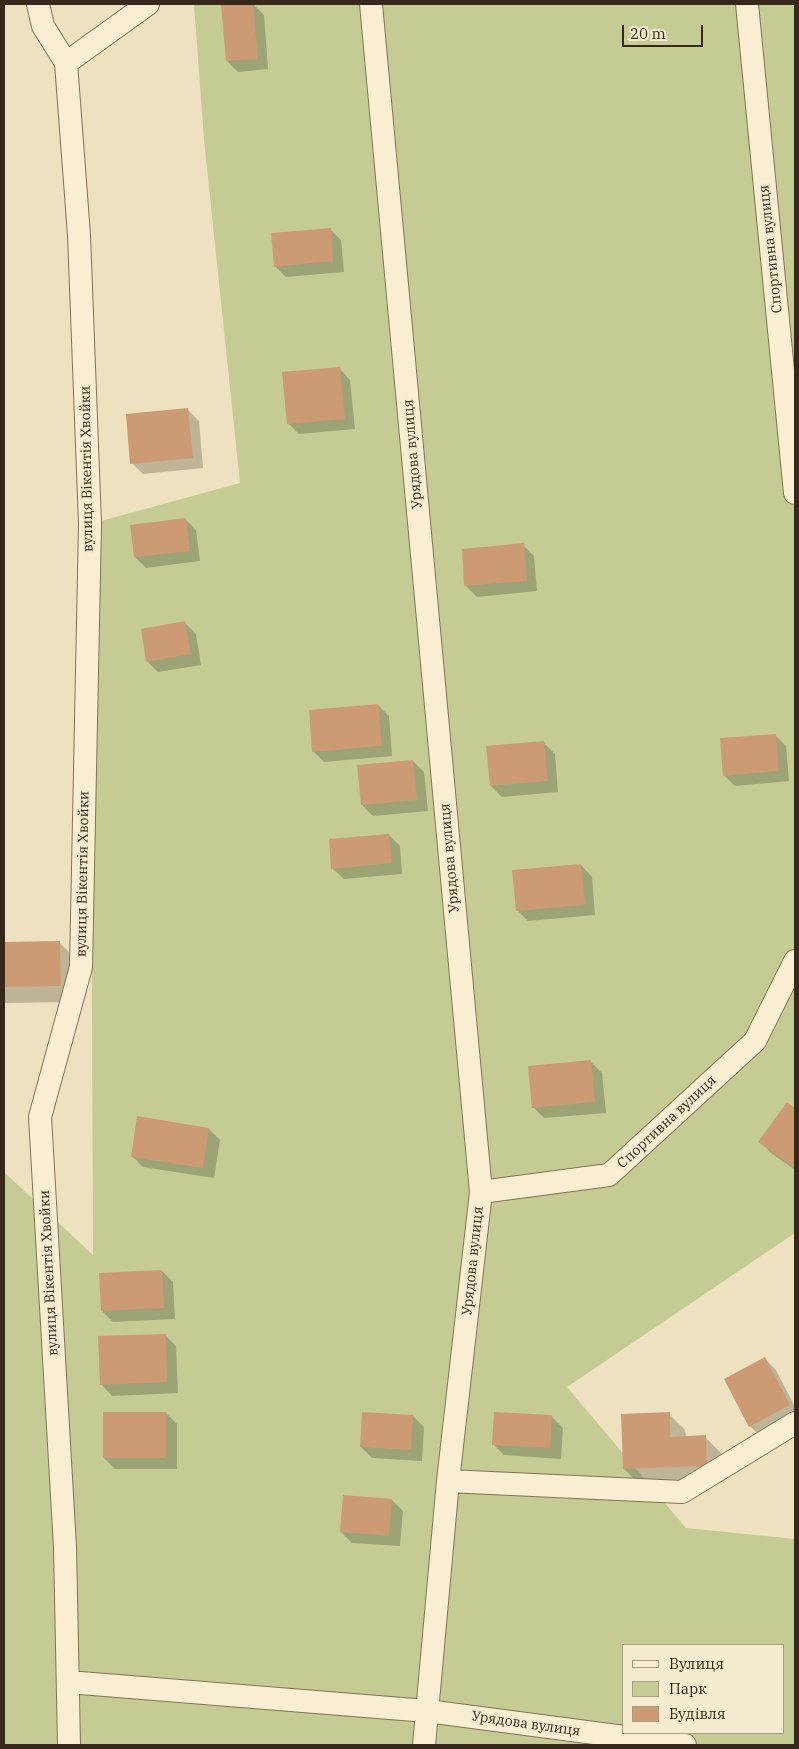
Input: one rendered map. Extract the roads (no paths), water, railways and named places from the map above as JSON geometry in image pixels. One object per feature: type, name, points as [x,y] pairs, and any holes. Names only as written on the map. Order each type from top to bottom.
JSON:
[{"type":"street","name":"вулиця Вікентія Хвойки","points":[[38,4],[43,26],[66,63],[79,234],[90,524],[81,967],[40,1117],[65,1547],[69,1745]]},
{"type":"street","points":[[66,63],[148,4]]},
{"type":"street","name":"Урядова вулиця","points":[[371,4],[481,1192],[448,1482],[424,1745]]},
{"type":"street","name":"Спортивна вулиця","points":[[747,4],[795,493]]},
{"type":"street","name":"Спортивна вулиця","points":[[481,1192],[609,1176],[755,1041],[795,961]]},
{"type":"street","points":[[448,1482],[682,1492],[795,1423]]},
{"type":"street","points":[[68,1682],[427,1711]]},
{"type":"street","name":"Урядова вулиця","points":[[427,1711],[685,1745]]}]
